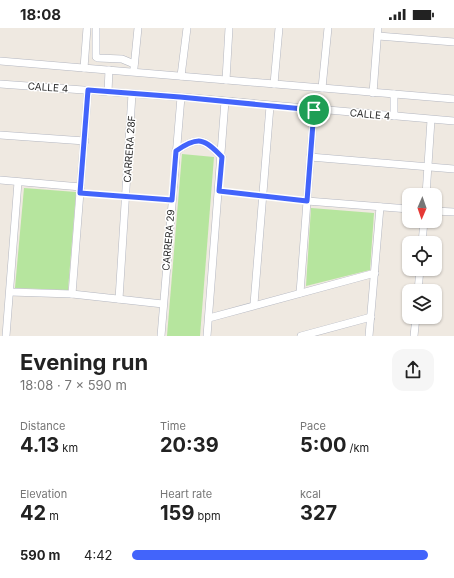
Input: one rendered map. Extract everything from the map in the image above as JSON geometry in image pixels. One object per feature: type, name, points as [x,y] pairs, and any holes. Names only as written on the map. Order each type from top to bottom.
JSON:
[{"type":"street","points":[[84,68],[87,28]]},
{"type":"street","points":[[96,28],[96,57],[122,58],[134,64]]},
{"type":"street","points":[[134,72],[138,28]]},
{"type":"street","points":[[181,76],[187,28]]},
{"type":"street","points":[[226,80],[229,28]]},
{"type":"street","points":[[274,84],[279,28]]},
{"type":"street","points":[[322,88],[328,28]]},
{"type":"street","points":[[373,92],[378,32],[454,42]]},
{"type":"street","points":[[0,62],[454,99]]},
{"type":"street","points":[[108,92],[109,70]]},
{"type":"street","name":"CALLE 4","points":[[0,84],[180,97],[314,110],[454,121]]},
{"type":"street","points":[[72,294],[88,90]]},
{"type":"street","name":"CARRERA 28F","points":[[119,299],[132,94]]},
{"type":"street","points":[[394,94],[394,116]]},
{"type":"street","name":"CARRERA 29","points":[[161,336],[180,97]]},
{"type":"street","points":[[207,336],[222,157],[225,101]]},
{"type":"street","points":[[254,304],[270,106]]},
{"type":"street","points":[[300,293],[314,110]]},
{"type":"street","points":[[426,188],[431,120]]},
{"type":"street","points":[[0,135],[85,141]]},
{"type":"street","points":[[176,151],[190,142],[200,141],[210,144],[222,157]]},
{"type":"street","points":[[310,157],[454,169]]},
{"type":"street","points":[[0,180],[125,197],[172,200]]},
{"type":"street","points":[[6,336],[18,182]]},
{"type":"street","points":[[219,191],[307,201],[402,209]]},
{"type":"street","points":[[369,336],[380,207]]},
{"type":"street","points":[[442,211],[454,212]]},
{"type":"street","points":[[208,318],[254,304],[375,273]]},
{"type":"street","points":[[10,292],[72,294],[163,304]]},
{"type":"street","points":[[301,336],[371,317]]},
{"type":"street","points":[[414,336],[415,324]]},
{"type":"green space","points":[[182,154],[214,157],[200,336],[167,336]]},
{"type":"green space","points":[[24,188],[76,192],[68,290],[15,288]]},
{"type":"green space","points":[[311,208],[374,213],[370,270],[306,286]]},
{"type":"route","points":[[88,90],[314,110],[307,201],[219,191],[222,157],[210,144],[200,141],[190,142],[176,151],[172,200],[80,193],[88,90]]}]
